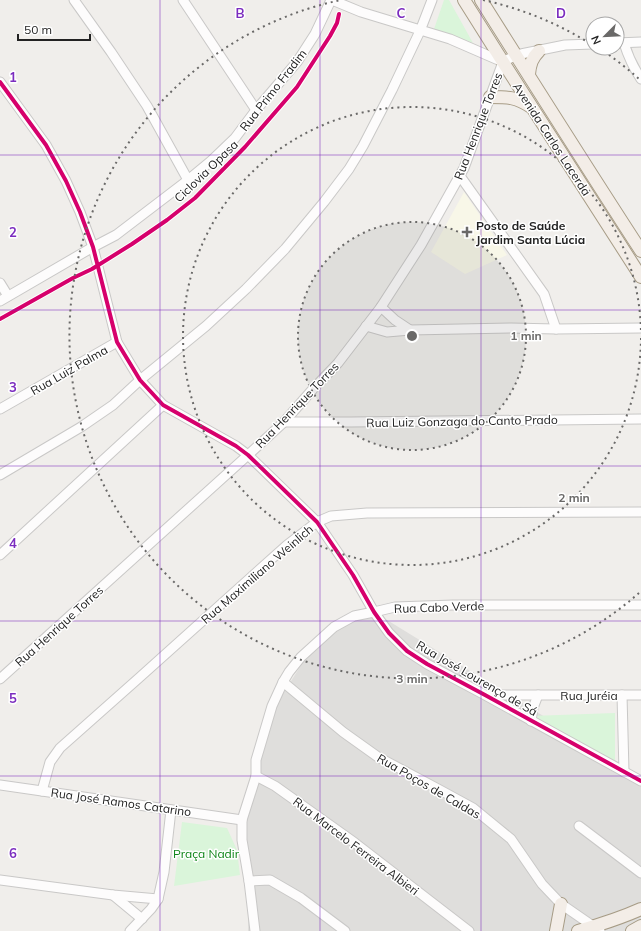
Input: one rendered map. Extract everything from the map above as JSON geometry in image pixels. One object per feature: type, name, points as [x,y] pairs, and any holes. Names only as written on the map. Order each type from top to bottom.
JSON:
[{"type":"main road","name":"Avenida Carlos Lacerda","points":[[464,0],[641,277]]},
{"type":"main road","name":"Avenida Carlos Lacerda","points":[[481,0],[641,251]]},
{"type":"main road","points":[[529,74],[530,65],[533,58],[539,51]]},
{"type":"main road","points":[[490,97],[514,98],[521,100],[531,107]]},
{"type":"main road","points":[[556,931],[561,904]]},
{"type":"main road","points":[[578,931],[597,929],[613,920],[641,908]]},
{"type":"main road","points":[[632,931],[641,926]]},
{"type":"street","points":[[74,0],[147,106],[188,180]]},
{"type":"street","points":[[183,0],[256,110]]},
{"type":"street","points":[[332,0],[361,12],[450,39],[503,62],[516,55],[565,45],[585,44]]},
{"type":"street","name":"Rua Primo Fradim","points":[[4,298],[116,235],[188,180],[235,138],[256,110],[297,62],[315,34],[332,0]]},
{"type":"street","points":[[0,475],[114,405],[140,380],[206,326],[246,289],[285,249],[324,202],[363,146],[420,31],[432,0]]},
{"type":"street","points":[[625,43],[641,42]]},
{"type":"street","points":[[625,51],[641,79]]},
{"type":"street","name":"Rua Henrique Torres","points":[[0,680],[284,422],[338,363],[381,307],[421,245],[460,176],[503,62]]},
{"type":"street","name":"Rua José Lourenço de Sá","points":[[0,82],[46,145],[66,181],[80,212],[93,247],[117,342],[140,380],[163,405],[236,446],[248,455],[317,522],[349,569],[374,612],[389,632],[407,651],[427,664],[641,782]]},
{"type":"street","points":[[460,176],[544,294],[556,329]]},
{"type":"street","points":[[0,283],[4,298]]},
{"type":"street","points":[[381,307],[395,320],[410,330]]},
{"type":"street","points":[[366,326],[387,332],[410,330],[511,328],[641,328]]},
{"type":"street","name":"Rua Luiz Palma","points":[[0,409],[117,342]]},
{"type":"street","points":[[0,555],[163,405]]},
{"type":"street","name":"Rua Luiz Gonzaga do Canto Prado","points":[[284,422],[641,419]]},
{"type":"street","name":"Rua Maximiliano Weinlich","points":[[42,791],[50,762],[60,748],[287,545],[317,522],[331,516],[367,513],[641,512]]},
{"type":"street","name":"Rua Cabo Verde","points":[[255,931],[249,880],[242,840],[242,820],[256,776],[256,760],[272,706],[283,682],[289,672],[302,657],[334,627],[354,616],[395,607],[641,605]]},
{"type":"street","name":"Rua Poços de Caldas","points":[[283,682],[343,732],[378,757],[473,808],[496,826],[511,839],[542,884],[561,904],[597,929]]},
{"type":"street","name":"Rua Juréia","points":[[485,695],[641,696]]},
{"type":"street","points":[[531,721],[533,708],[538,695]]},
{"type":"street","points":[[622,695],[624,772]]},
{"type":"street","name":"Rua Marcelo Ferreira Albieri","points":[[256,776],[275,786],[355,843],[469,931]]},
{"type":"street","name":"Rua José Ramos Catarino","points":[[0,785],[242,820]]},
{"type":"street","points":[[130,931],[152,909],[158,899],[164,872],[171,810]]},
{"type":"street","points":[[579,826],[641,873]]},
{"type":"street","points":[[0,880],[113,895],[158,899]]},
{"type":"street","points":[[249,880],[270,880],[301,898],[345,931]]},
{"type":"street","points":[[113,895],[142,919]]},
{"type":"street","name":"Rua Marcelo Ferreira Albieri","points":[[453,919],[459,931]]},
{"type":"shaded area","name":"Posto de Saúde Jardim Santa Lúcia","points":[[464,192],[507,255],[465,274],[431,252]]},
{"type":"shaded area","points":[[374,612],[641,776],[641,931],[248,931],[249,881],[242,820],[270,714],[314,645],[354,616]]},
{"type":"green space","points":[[444,0],[449,0],[473,43],[434,29]]},
{"type":"green space","points":[[615,713],[615,764],[530,716]]},
{"type":"green space","name":"Praça Nadir","points":[[182,822],[227,828],[237,850],[240,875],[174,886]]},
{"type":"cycle path","name":"Ciclovia Opasa","points":[[0,319],[92,269],[167,220],[195,198],[245,147],[297,87],[330,36],[337,23],[339,14]]},
{"type":"cycle path","points":[[0,82],[46,145],[66,181],[80,212],[93,247],[117,342],[140,380],[163,405],[236,446],[248,455],[317,522],[353,575],[374,612],[389,633],[407,651],[427,664],[641,781]]},
{"type":"place","name":"Posto de Saúde Jardim Santa Lúcia","points":[[467,232]]}]
